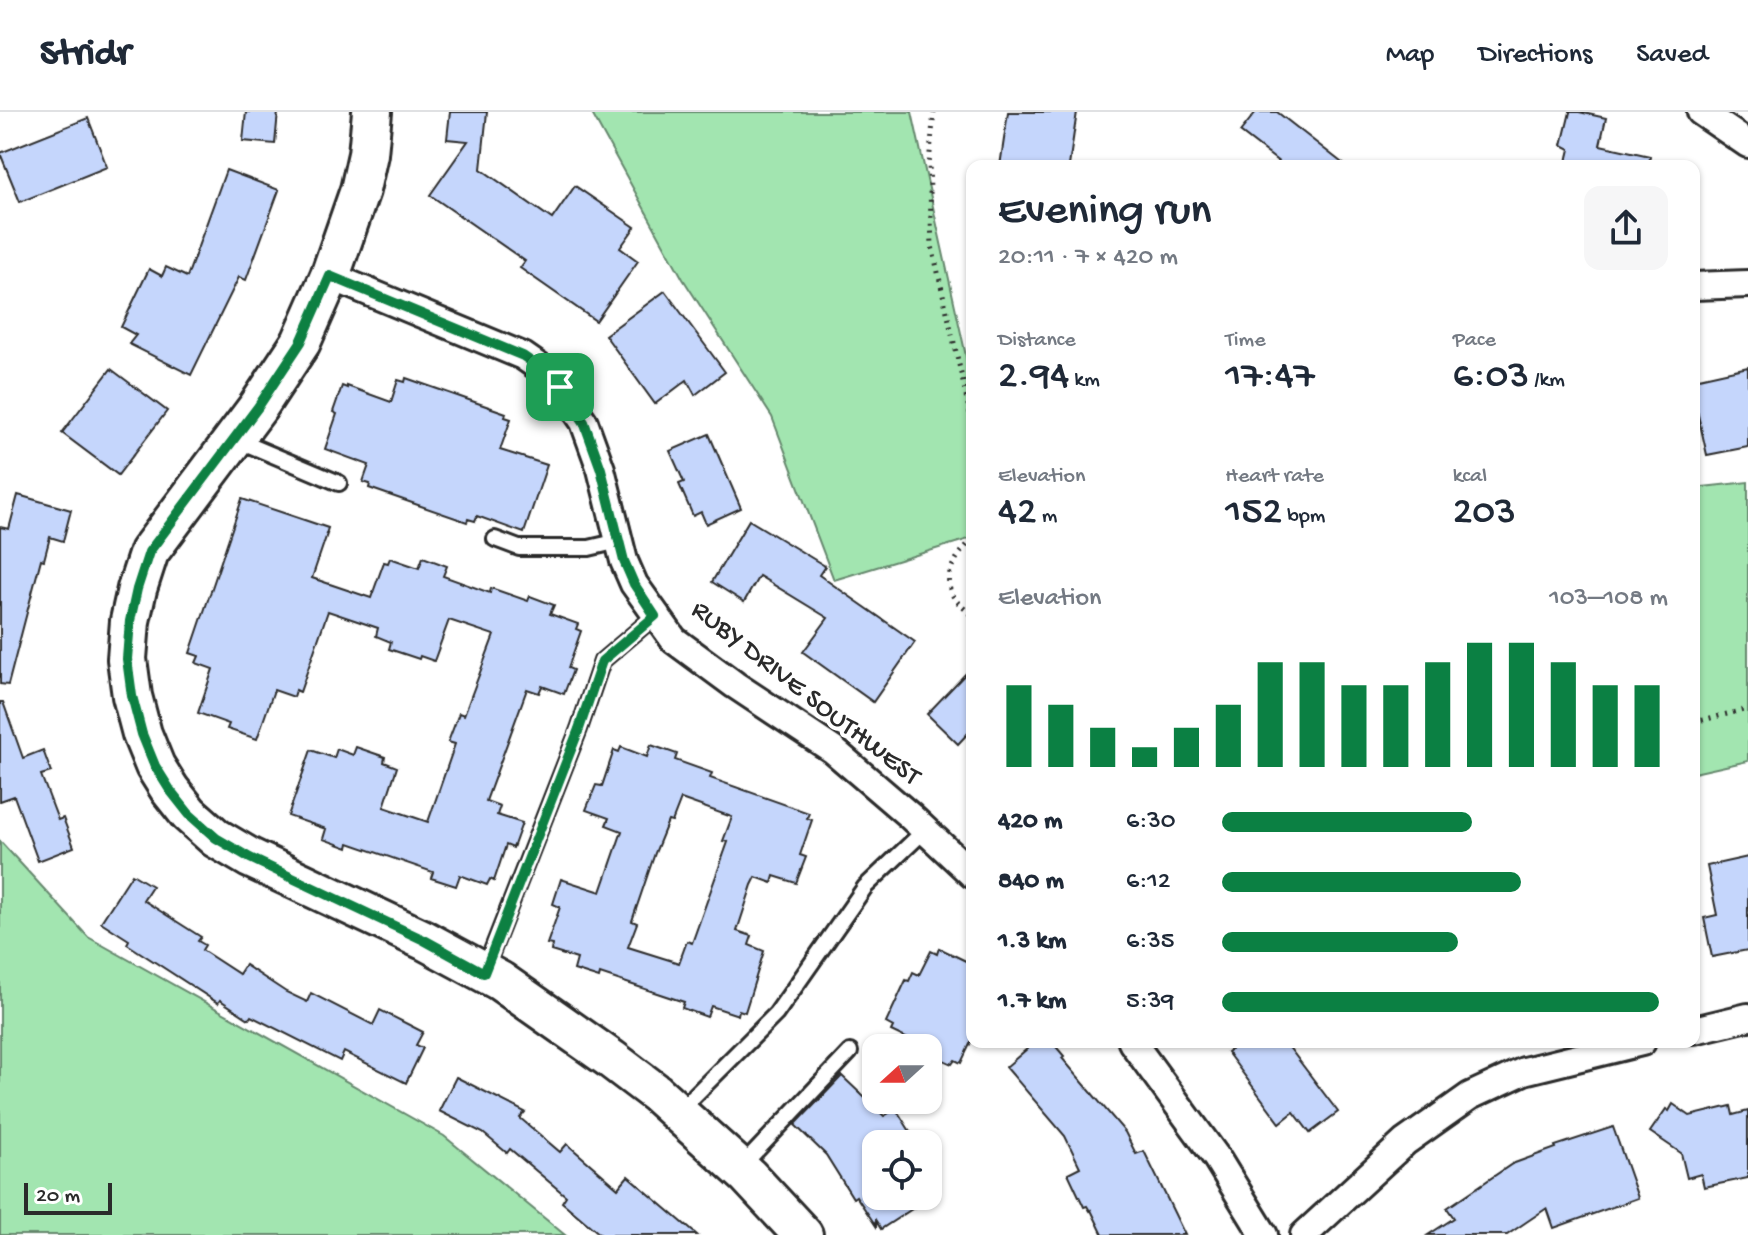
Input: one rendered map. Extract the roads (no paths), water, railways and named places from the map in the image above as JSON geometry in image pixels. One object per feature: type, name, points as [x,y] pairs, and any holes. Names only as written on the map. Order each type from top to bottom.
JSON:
[{"type":"street","points":[[372,112],[368,154],[360,190],[330,276],[301,342],[258,407],[149,552],[130,621],[127,659],[142,734],[155,766],[170,790],[189,814],[216,838],[250,858],[424,940],[500,981],[611,1059],[677,1112],[740,1169],[803,1235]]},
{"type":"street","points":[[1701,112],[1748,144]]},
{"type":"street","name":"RUBY DRIVE SOUTHWEST","points":[[330,276],[523,356],[546,372],[584,422],[601,469],[624,561],[634,584],[674,640],[833,750],[966,863]]},
{"type":"street","points":[[1700,286],[1748,284]]},
{"type":"street","points":[[1700,1029],[1748,1017]]},
{"type":"street","points":[[1137,1048],[1216,1157],[1264,1235]]},
{"type":"street","points":[[1304,1235],[1405,1142],[1470,1096],[1524,1071],[1618,1048]]},
{"type":"lane","points":[[234,438],[339,483]]},
{"type":"lane","points":[[495,539],[519,548],[589,548],[619,541]]},
{"type":"lane","points":[[484,973],[579,729],[602,661],[655,616]]},
{"type":"lane","points":[[677,1112],[776,1014],[865,887],[925,830]]},
{"type":"lane","points":[[740,1169],[850,1052]]}]
